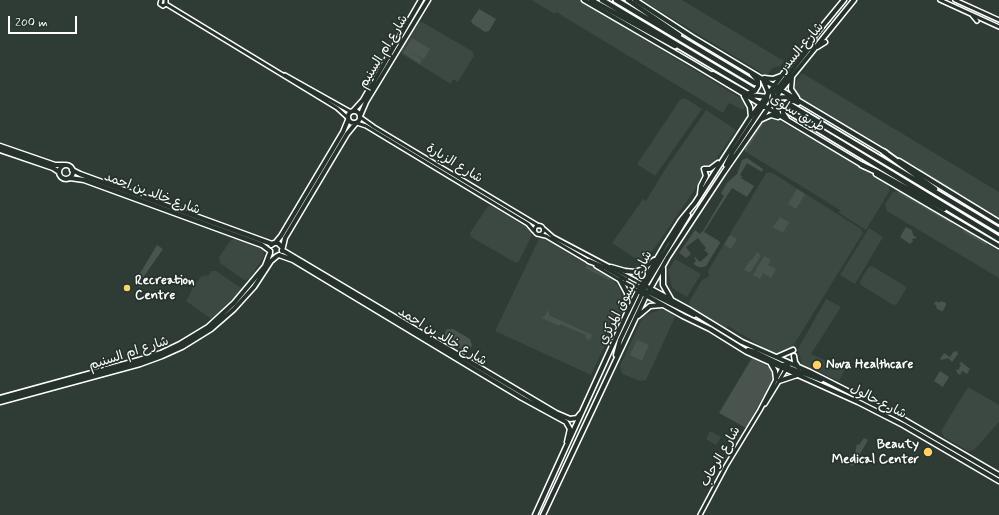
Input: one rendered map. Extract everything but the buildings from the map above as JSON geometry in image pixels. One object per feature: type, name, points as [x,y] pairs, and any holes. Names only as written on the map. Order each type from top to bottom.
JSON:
[{"type":"highway","points":[[590,0],[669,44],[689,52]]},
{"type":"highway","points":[[602,0],[753,90]]},
{"type":"highway","points":[[616,0],[755,83]]},
{"type":"highway","points":[[628,0],[676,32],[693,46]]},
{"type":"highway","name":"طريق سلوى","points":[[790,105],[999,230]]},
{"type":"highway","name":"طريق سلوى","points":[[788,111],[999,239]]},
{"type":"highway","points":[[884,152],[947,199]]},
{"type":"highway","points":[[862,165],[941,208],[962,217]]},
{"type":"main road","name":"شارع ام السنيم","points":[[352,111],[363,100],[421,0]]},
{"type":"main road","name":"شارع ام السنيم","points":[[360,116],[366,102],[428,0]]},
{"type":"main road","name":"طريق سلوى","points":[[584,0],[703,70],[716,74],[744,94],[790,123],[999,246]]},
{"type":"main road","name":"طريق سلوى","points":[[635,0],[692,37],[778,88],[825,119],[842,127],[999,222]]},
{"type":"main road","name":"شارع السدر","points":[[764,107],[778,88],[783,74],[844,0]]},
{"type":"main road","name":"شارع السدر","points":[[764,107],[778,88],[793,74],[853,0]]},
{"type":"main road","points":[[829,36],[834,25]]},
{"type":"main road","points":[[778,88],[812,45],[814,36]]},
{"type":"main road","points":[[812,51],[825,42]]},
{"type":"main road","points":[[744,94],[754,92],[758,86],[757,79],[748,70]]},
{"type":"main road","points":[[761,78],[772,79],[783,74]]},
{"type":"main road","points":[[793,74],[791,90],[798,101]]},
{"type":"main road","points":[[761,78],[767,87],[770,98],[780,116]]},
{"type":"main road","points":[[744,94],[770,98],[786,97],[798,101]]},
{"type":"main road","points":[[744,94],[750,106],[750,118]]},
{"type":"main road","points":[[790,123],[784,114],[783,107],[788,102],[798,101]]},
{"type":"main road","points":[[724,172],[732,153],[764,107]]},
{"type":"main road","name":"شارع السوق المركزي","points":[[543,515],[635,320],[644,290],[657,257],[750,118],[764,107]]},
{"type":"main road","name":"شارع السوق المركزي","points":[[535,515],[627,313],[663,266],[724,172],[760,120],[764,107]]},
{"type":"main road","points":[[352,111],[358,112],[360,116],[360,120],[346,134],[285,238],[278,255],[273,255],[270,252],[270,247],[280,239],[343,132],[348,119],[348,114],[352,111]]},
{"type":"main road","points":[[760,120],[767,116],[773,115],[792,126],[796,126]]},
{"type":"main road","points":[[348,119],[351,123],[356,123]]},
{"type":"main road","points":[[0,146],[55,165],[68,165],[72,170],[72,175],[70,178],[64,178],[53,168],[0,150]]},
{"type":"main road","points":[[700,194],[701,186],[706,176],[704,169],[709,170],[712,168],[727,152]]},
{"type":"main road","points":[[59,172],[64,166]]},
{"type":"main road","name":"شارع خالد بن احمد","points":[[72,170],[274,243]]},
{"type":"main road","name":"شارع خالد بن احمد","points":[[70,178],[81,179],[262,245],[270,252]]},
{"type":"main road","points":[[615,361],[620,340],[644,290],[695,202]]},
{"type":"main road","points":[[274,243],[280,244],[282,248]]},
{"type":"main road","name":"شارع خالد بن احمد","points":[[282,248],[434,342],[564,417],[570,419],[575,418],[584,408]]},
{"type":"main road","name":"شارع ام السنيم","points":[[0,398],[139,360],[161,353],[184,342],[208,327],[234,304],[265,266],[270,252]]},
{"type":"main road","name":"شارع ام السنيم","points":[[0,402],[140,364],[190,343],[211,329],[234,309],[254,286],[271,261],[278,255]]},
{"type":"main road","name":"شارع خالد بن احمد","points":[[278,255],[293,260],[522,398],[566,422],[570,431],[564,452]]},
{"type":"main road","points":[[611,267],[635,272],[643,269],[657,257]]},
{"type":"main road","points":[[589,261],[606,268],[686,312],[704,319]]},
{"type":"main road","points":[[663,266],[663,285],[667,294],[674,302]]},
{"type":"main road","points":[[620,280],[627,293],[627,313]]},
{"type":"main road","name":"شارع حالول","points":[[644,290],[674,302],[742,342],[776,357],[797,375],[858,402],[903,425],[999,482]]},
{"type":"main road","name":"شارع حالول","points":[[644,290],[664,306],[710,329],[771,364],[812,372],[920,429],[999,475]]},
{"type":"main road","points":[[635,320],[650,306],[664,306]]},
{"type":"main road","points":[[739,347],[755,352],[833,384]]},
{"type":"main road","points":[[776,357],[782,356],[793,350]]},
{"type":"main road","points":[[794,356],[796,364],[801,369]]},
{"type":"main road","points":[[771,364],[778,380],[797,375]]},
{"type":"main road","points":[[6,396],[12,392]]},
{"type":"main road","points":[[858,396],[866,397]]},
{"type":"main road","points":[[903,425],[908,431]]},
{"type":"main road","points":[[920,429],[927,428]]},
{"type":"main road","points":[[946,440],[950,446]]},
{"type":"street","points":[[160,0],[160,4],[162,6],[164,6],[166,2],[337,108],[348,119]]},
{"type":"street","points":[[940,0],[999,27]]},
{"type":"street","points":[[955,0],[999,20]]},
{"type":"street","points":[[969,13],[977,21]]},
{"type":"street","points":[[990,27],[999,27]]},
{"type":"street","points":[[274,69],[352,111]]},
{"type":"street","name":"شارع الزبارة","points":[[360,116],[374,127],[539,226]]},
{"type":"street","name":"شارع الزبارة","points":[[356,123],[366,126],[528,224],[534,231]]},
{"type":"street","points":[[542,226],[553,237],[611,267],[644,290],[620,280],[589,261],[541,235],[537,235],[534,231],[536,227],[542,226]]},
{"type":"street","points":[[541,235],[544,229]]},
{"type":"street","name":"شارع الرحاب","points":[[700,515],[726,466],[786,366]]},
{"type":"shaded area","points":[[531,0],[579,0],[747,102],[743,110],[729,103],[723,113],[556,12],[555,14]]},
{"type":"shaded area","points":[[642,0],[682,0],[784,61],[780,66],[772,68],[767,76]]},
{"type":"shaded area","points":[[479,9],[496,19],[489,31],[485,32],[471,21]]},
{"type":"shaded area","points":[[422,22],[472,51],[474,56],[458,82],[453,79],[451,84],[402,54],[401,49],[417,23]]},
{"type":"shaded area","points":[[412,38],[430,49],[424,59],[407,50],[422,59],[420,64],[403,53]]},
{"type":"shaded area","points":[[802,73],[999,192],[999,220],[797,96],[794,85]]},
{"type":"shaded area","points":[[685,98],[702,109],[655,176],[637,164],[680,100]]},
{"type":"shaded area","points":[[706,110],[736,130],[647,259],[639,261],[612,243],[643,199],[646,201],[664,171]]},
{"type":"shaded area","points":[[773,117],[847,159],[887,184],[890,190],[866,230],[839,213],[840,210],[746,152],[767,118]]},
{"type":"shaded area","points":[[767,118],[746,152],[744,148]]},
{"type":"shaded area","points":[[747,158],[763,169],[762,172],[747,163],[740,175],[742,176],[741,178],[754,186],[747,197],[732,188],[704,232],[720,243],[706,266],[698,267],[694,264],[696,261],[694,258],[695,257],[700,262],[708,255],[708,253],[704,250],[706,248],[698,238],[686,247],[691,254],[686,258],[679,253],[695,230],[700,234],[703,231],[724,196],[721,193],[727,183],[737,174],[742,160]]},
{"type":"shaded area","points":[[920,168],[960,193],[959,196],[919,170]]},
{"type":"shaded area","points":[[771,172],[861,229],[863,233],[791,349],[778,356],[728,326],[746,297],[726,329],[690,307],[689,302],[702,280],[708,277],[708,271],[766,173]]},
{"type":"shaded area","points":[[797,189],[805,194],[796,209],[788,204]]},
{"type":"shaded area","points":[[899,191],[999,251],[999,278],[887,211],[885,204],[893,192]]},
{"type":"shaded area","points":[[900,191],[922,204],[921,206],[898,193]]},
{"type":"shaded area","points":[[923,204],[953,221],[951,224],[922,207]]},
{"type":"shaded area","points":[[488,206],[491,206],[530,229],[532,235],[519,261],[516,263],[471,237],[470,233]]},
{"type":"shaded area","points":[[780,217],[789,222],[783,233],[773,227]]},
{"type":"shaded area","points":[[906,227],[912,230],[913,235],[917,238],[912,239],[913,241],[910,244],[900,237]]},
{"type":"shaded area","points":[[869,228],[883,237],[855,284],[840,275]]},
{"type":"shaded area","points":[[963,229],[966,231],[967,229],[988,242],[986,245],[963,232]]},
{"type":"shaded area","points":[[730,235],[737,239],[731,249],[724,245]]},
{"type":"shaded area","points":[[237,238],[263,248],[264,256],[249,279],[244,280],[220,263],[219,257],[231,240]]},
{"type":"shaded area","points":[[546,238],[613,279],[620,289],[622,309],[591,375],[495,331],[539,239]]},
{"type":"shaded area","points":[[157,245],[163,249],[140,282],[136,280]]},
{"type":"shaded area","points":[[757,252],[761,255],[750,273],[744,270],[750,260],[752,260]]},
{"type":"shaded area","points":[[764,256],[771,260],[768,265],[776,269],[771,278],[763,273],[760,279],[753,275]]},
{"type":"shaded area","points":[[675,259],[701,274],[687,297],[672,288],[668,271]]},
{"type":"shaded area","points":[[587,265],[610,278],[609,280],[585,268]]},
{"type":"shaded area","points":[[872,266],[905,286],[906,289],[897,304],[893,305],[861,285],[860,281],[868,268]]},
{"type":"shaded area","points":[[211,271],[216,271],[241,288],[241,293],[214,321],[186,301],[195,284],[202,276],[209,275]]},
{"type":"shaded area","points":[[826,299],[841,307],[811,354],[845,369],[839,381],[802,364],[798,349]]},
{"type":"shaded area","points":[[936,301],[939,303],[941,301],[946,303],[943,311],[936,308],[937,306],[934,304]]},
{"type":"shaded area","points":[[661,309],[671,313],[675,317],[646,380],[640,381],[622,374],[620,366],[643,316]]},
{"type":"shaded area","points":[[549,310],[549,315],[592,335],[590,340],[585,338],[586,335],[560,324],[559,326],[542,318]]},
{"type":"shaded area","points":[[447,329],[453,329],[470,339],[472,345],[470,349],[463,350],[446,340],[444,334]]},
{"type":"shaded area","points":[[637,340],[649,345],[642,361],[630,355]]},
{"type":"shaded area","points":[[957,350],[958,354],[952,362],[948,358],[942,360],[940,359],[944,353],[950,357],[954,351],[956,352]]},
{"type":"shaded area","points":[[752,358],[769,367],[773,375],[771,382],[746,428],[719,413]]},
{"type":"shaded area","points":[[961,362],[970,369],[967,374],[962,371],[960,375],[957,373],[956,369],[958,370]]},
{"type":"shaded area","points":[[940,371],[949,377],[943,387],[934,381]]},
{"type":"shaded area","points":[[968,387],[999,405],[999,422],[974,450],[968,451],[944,437],[941,431]]},
{"type":"shaded area","points":[[710,431],[721,437],[716,445],[706,439]]},
{"type":"shaded area","points":[[864,438],[868,440],[853,466],[843,461],[844,459],[848,459],[849,455],[851,456],[852,453],[855,453],[857,444],[859,445]]},
{"type":"tunnel","points":[[753,90],[788,111]]},
{"type":"place","name":"Recreation Centre","points":[[127,288]]},
{"type":"place","name":"Nova Healthcare","points":[[817,365]]},
{"type":"place","name":"Beauty Medical Center","points":[[928,452]]}]
